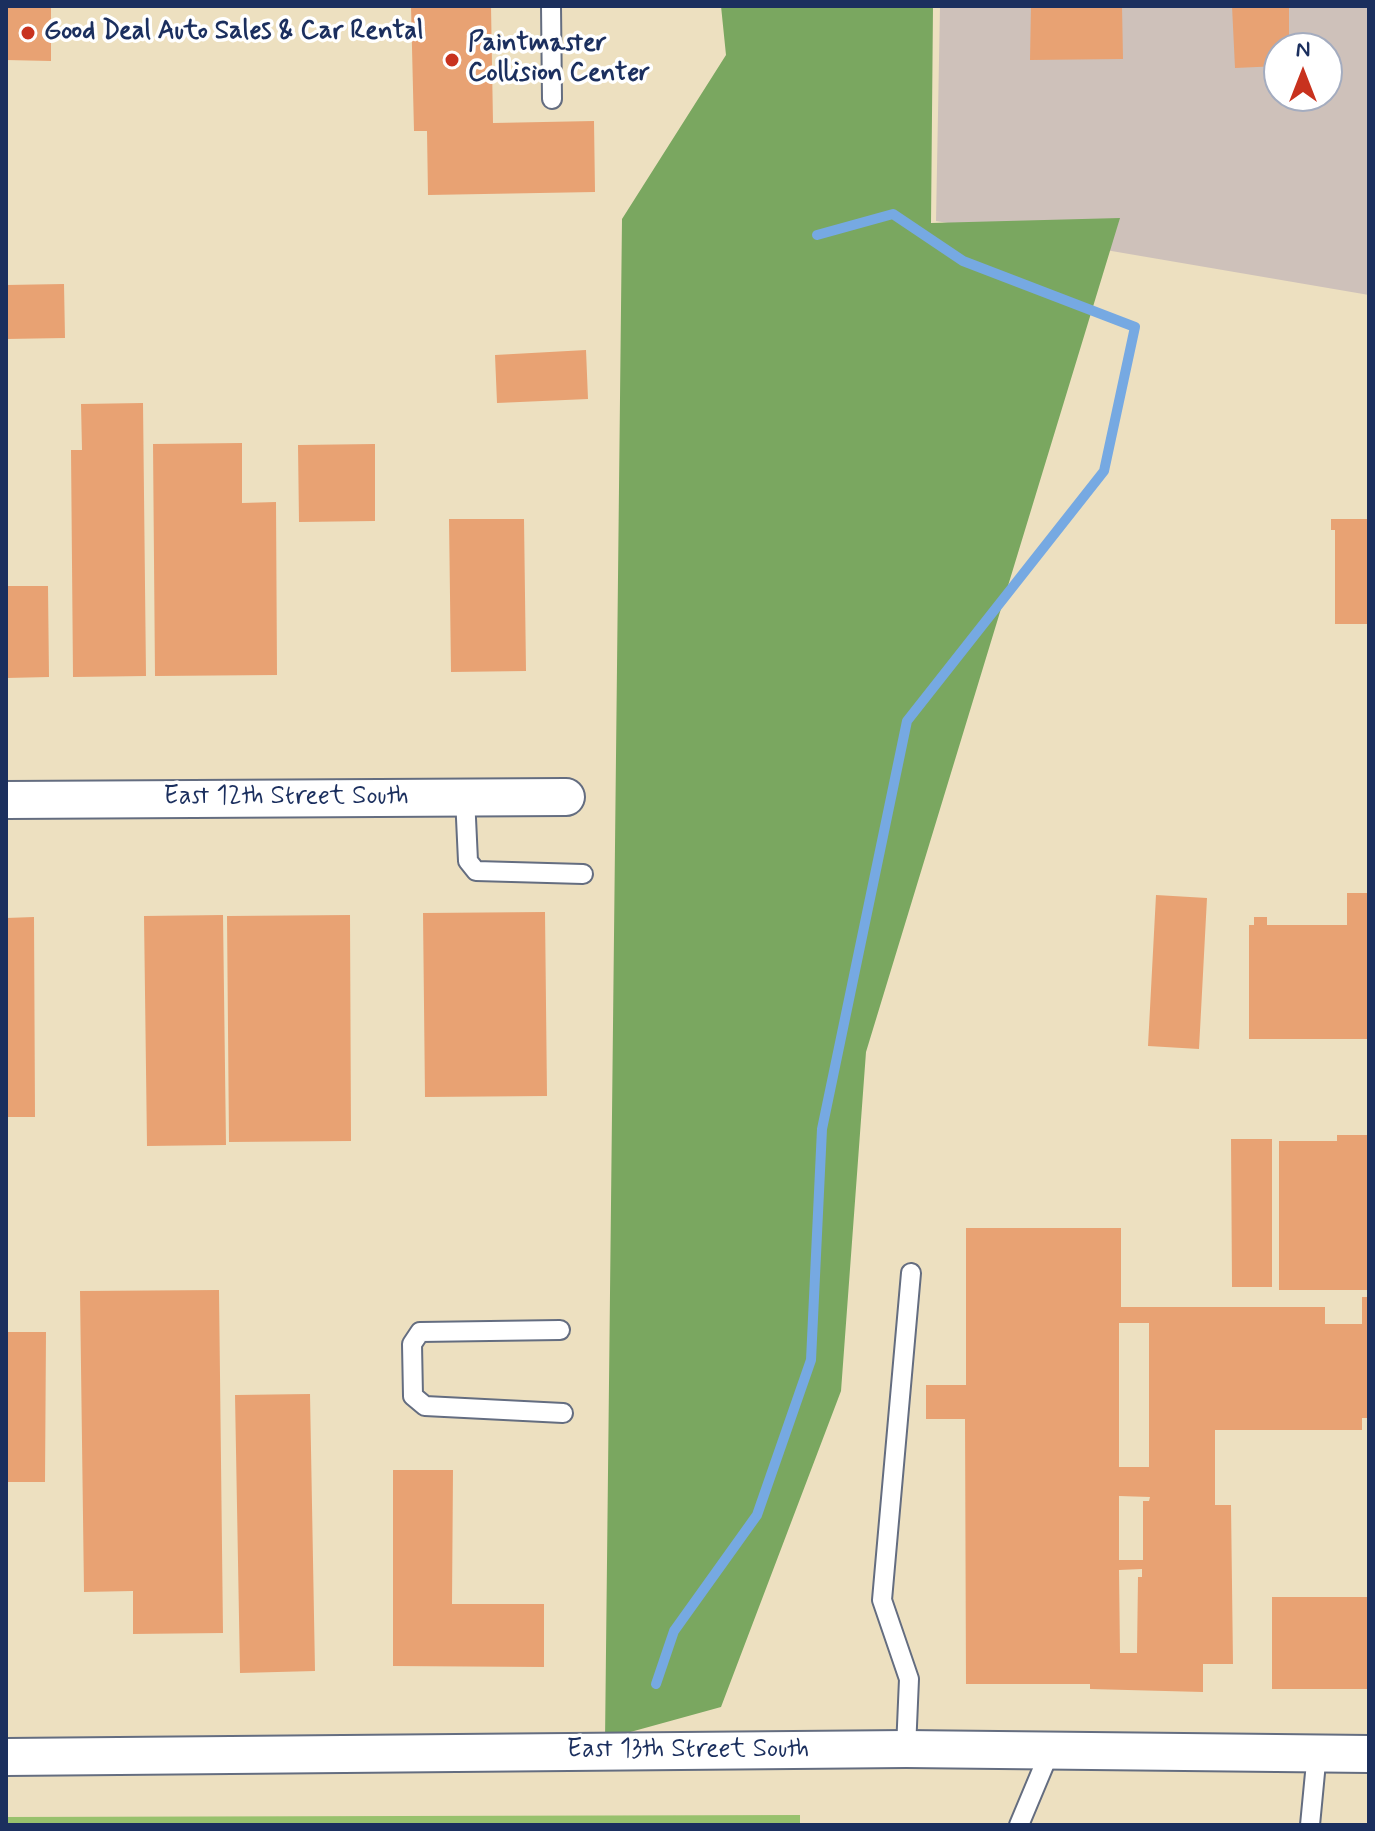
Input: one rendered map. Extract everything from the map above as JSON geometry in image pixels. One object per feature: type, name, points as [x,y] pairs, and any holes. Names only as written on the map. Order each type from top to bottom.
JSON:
[{"type":"street","name":"East 12th Street South","points":[[6,800],[566,797]]},
{"type":"street","name":"East 13th Street South","points":[[6,1757],[906,1749],[1369,1754]]},
{"type":"lane","points":[[551,6],[552,99]]},
{"type":"lane","points":[[465,797],[468,861],[476,871],[583,874]]},
{"type":"lane","points":[[906,1749],[909,1679],[882,1600],[911,1273]]},
{"type":"lane","points":[[560,1330],[420,1332],[412,1344],[413,1396],[425,1406],[563,1413]]},
{"type":"lane","points":[[1019,1825],[1050,1751]]},
{"type":"lane","points":[[1310,1825],[1317,1752]]},
{"type":"shaded area","points":[[940,6],[1369,6],[1369,295],[936,221]]},
{"type":"green space","points":[[721,6],[933,6],[931,223],[1120,218],[866,1052],[841,1391],[721,1707],[605,1739],[622,219],[726,55]]},
{"type":"green space","points":[[800,1815],[800,1825],[6,1825],[6,1817]]},
{"type":"building","name":"Good Deal Auto Sales & Car Rental","points":[[6,6],[51,6],[51,61],[6,60]]},
{"type":"building","name":"Paintmaster Collision Center","points":[[411,6],[491,6],[493,123],[594,121],[595,192],[428,195],[427,131],[414,131]]},
{"type":"building","points":[[1031,6],[1122,6],[1123,59],[1030,60]]},
{"type":"building","points":[[1232,6],[1289,6],[1289,32],[1263,32],[1263,67],[1235,68]]},
{"type":"building","points":[[64,284],[65,338],[6,339],[6,285]]},
{"type":"building","points":[[586,350],[588,399],[497,403],[495,355]]},
{"type":"building","points":[[143,403],[146,676],[73,677],[71,450],[82,450],[81,404]]},
{"type":"building","points":[[242,443],[242,503],[276,502],[277,675],[155,676],[153,444]]},
{"type":"building","points":[[375,444],[375,521],[299,522],[298,445]]},
{"type":"building","points":[[449,519],[524,519],[526,671],[451,672]]},
{"type":"building","points":[[1331,519],[1369,519],[1369,624],[1335,624],[1335,530],[1331,530]]},
{"type":"building","points":[[6,586],[48,586],[49,677],[6,678]]},
{"type":"building","points":[[1347,893],[1369,893],[1369,1039],[1249,1039],[1249,925],[1254,925],[1254,917],[1267,917],[1267,925],[1347,925]]},
{"type":"building","points":[[1156,895],[1207,898],[1199,1049],[1148,1046]]},
{"type":"building","points":[[545,912],[547,1096],[425,1097],[423,913]]},
{"type":"building","points":[[223,915],[226,1145],[147,1146],[144,916]]},
{"type":"building","points":[[350,915],[351,1141],[229,1142],[227,916]]},
{"type":"building","points":[[34,917],[35,1117],[6,1117],[6,918]]},
{"type":"building","points":[[1337,1135],[1369,1135],[1369,1290],[1279,1290],[1279,1141],[1337,1141]]},
{"type":"building","points":[[1231,1139],[1272,1139],[1272,1287],[1232,1287]]},
{"type":"building","points":[[966,1228],[1121,1228],[1121,1307],[1325,1307],[1325,1324],[1362,1324],[1362,1297],[1369,1297],[1369,1418],[1362,1418],[1362,1430],[1215,1430],[1215,1505],[1231,1505],[1233,1664],[1203,1664],[1203,1692],[1090,1689],[1090,1684],[966,1684],[965,1419],[926,1419],[926,1385],[966,1385]],"holes":[[[1119,1323],[1149,1323],[1149,1467],[1119,1467]],[[1119,1496],[1150,1497],[1149,1501],[1143,1501],[1143,1560],[1119,1560]],[[1142,1569],[1142,1577],[1138,1577],[1137,1653],[1120,1653],[1119,1570]]]},
{"type":"building","points":[[219,1290],[223,1633],[133,1634],[133,1591],[84,1592],[80,1291]]},
{"type":"building","points":[[6,1332],[46,1332],[45,1482],[6,1482]]},
{"type":"building","points":[[310,1394],[315,1671],[240,1673],[235,1395]]},
{"type":"building","points":[[393,1470],[453,1470],[452,1604],[544,1604],[544,1667],[393,1666]]},
{"type":"building","points":[[1272,1597],[1369,1597],[1369,1689],[1272,1689]]},
{"type":"waterway","points":[[656,1684],[674,1631],[757,1515],[811,1360],[822,1129],[907,721],[1104,471],[1135,327],[963,261],[893,214],[817,235]]},
{"type":"place","name":"Good Deal Auto Sales & Car Rental","points":[[28,33]]},
{"type":"place","name":"Paintmaster Collision Center","points":[[452,60]]}]
